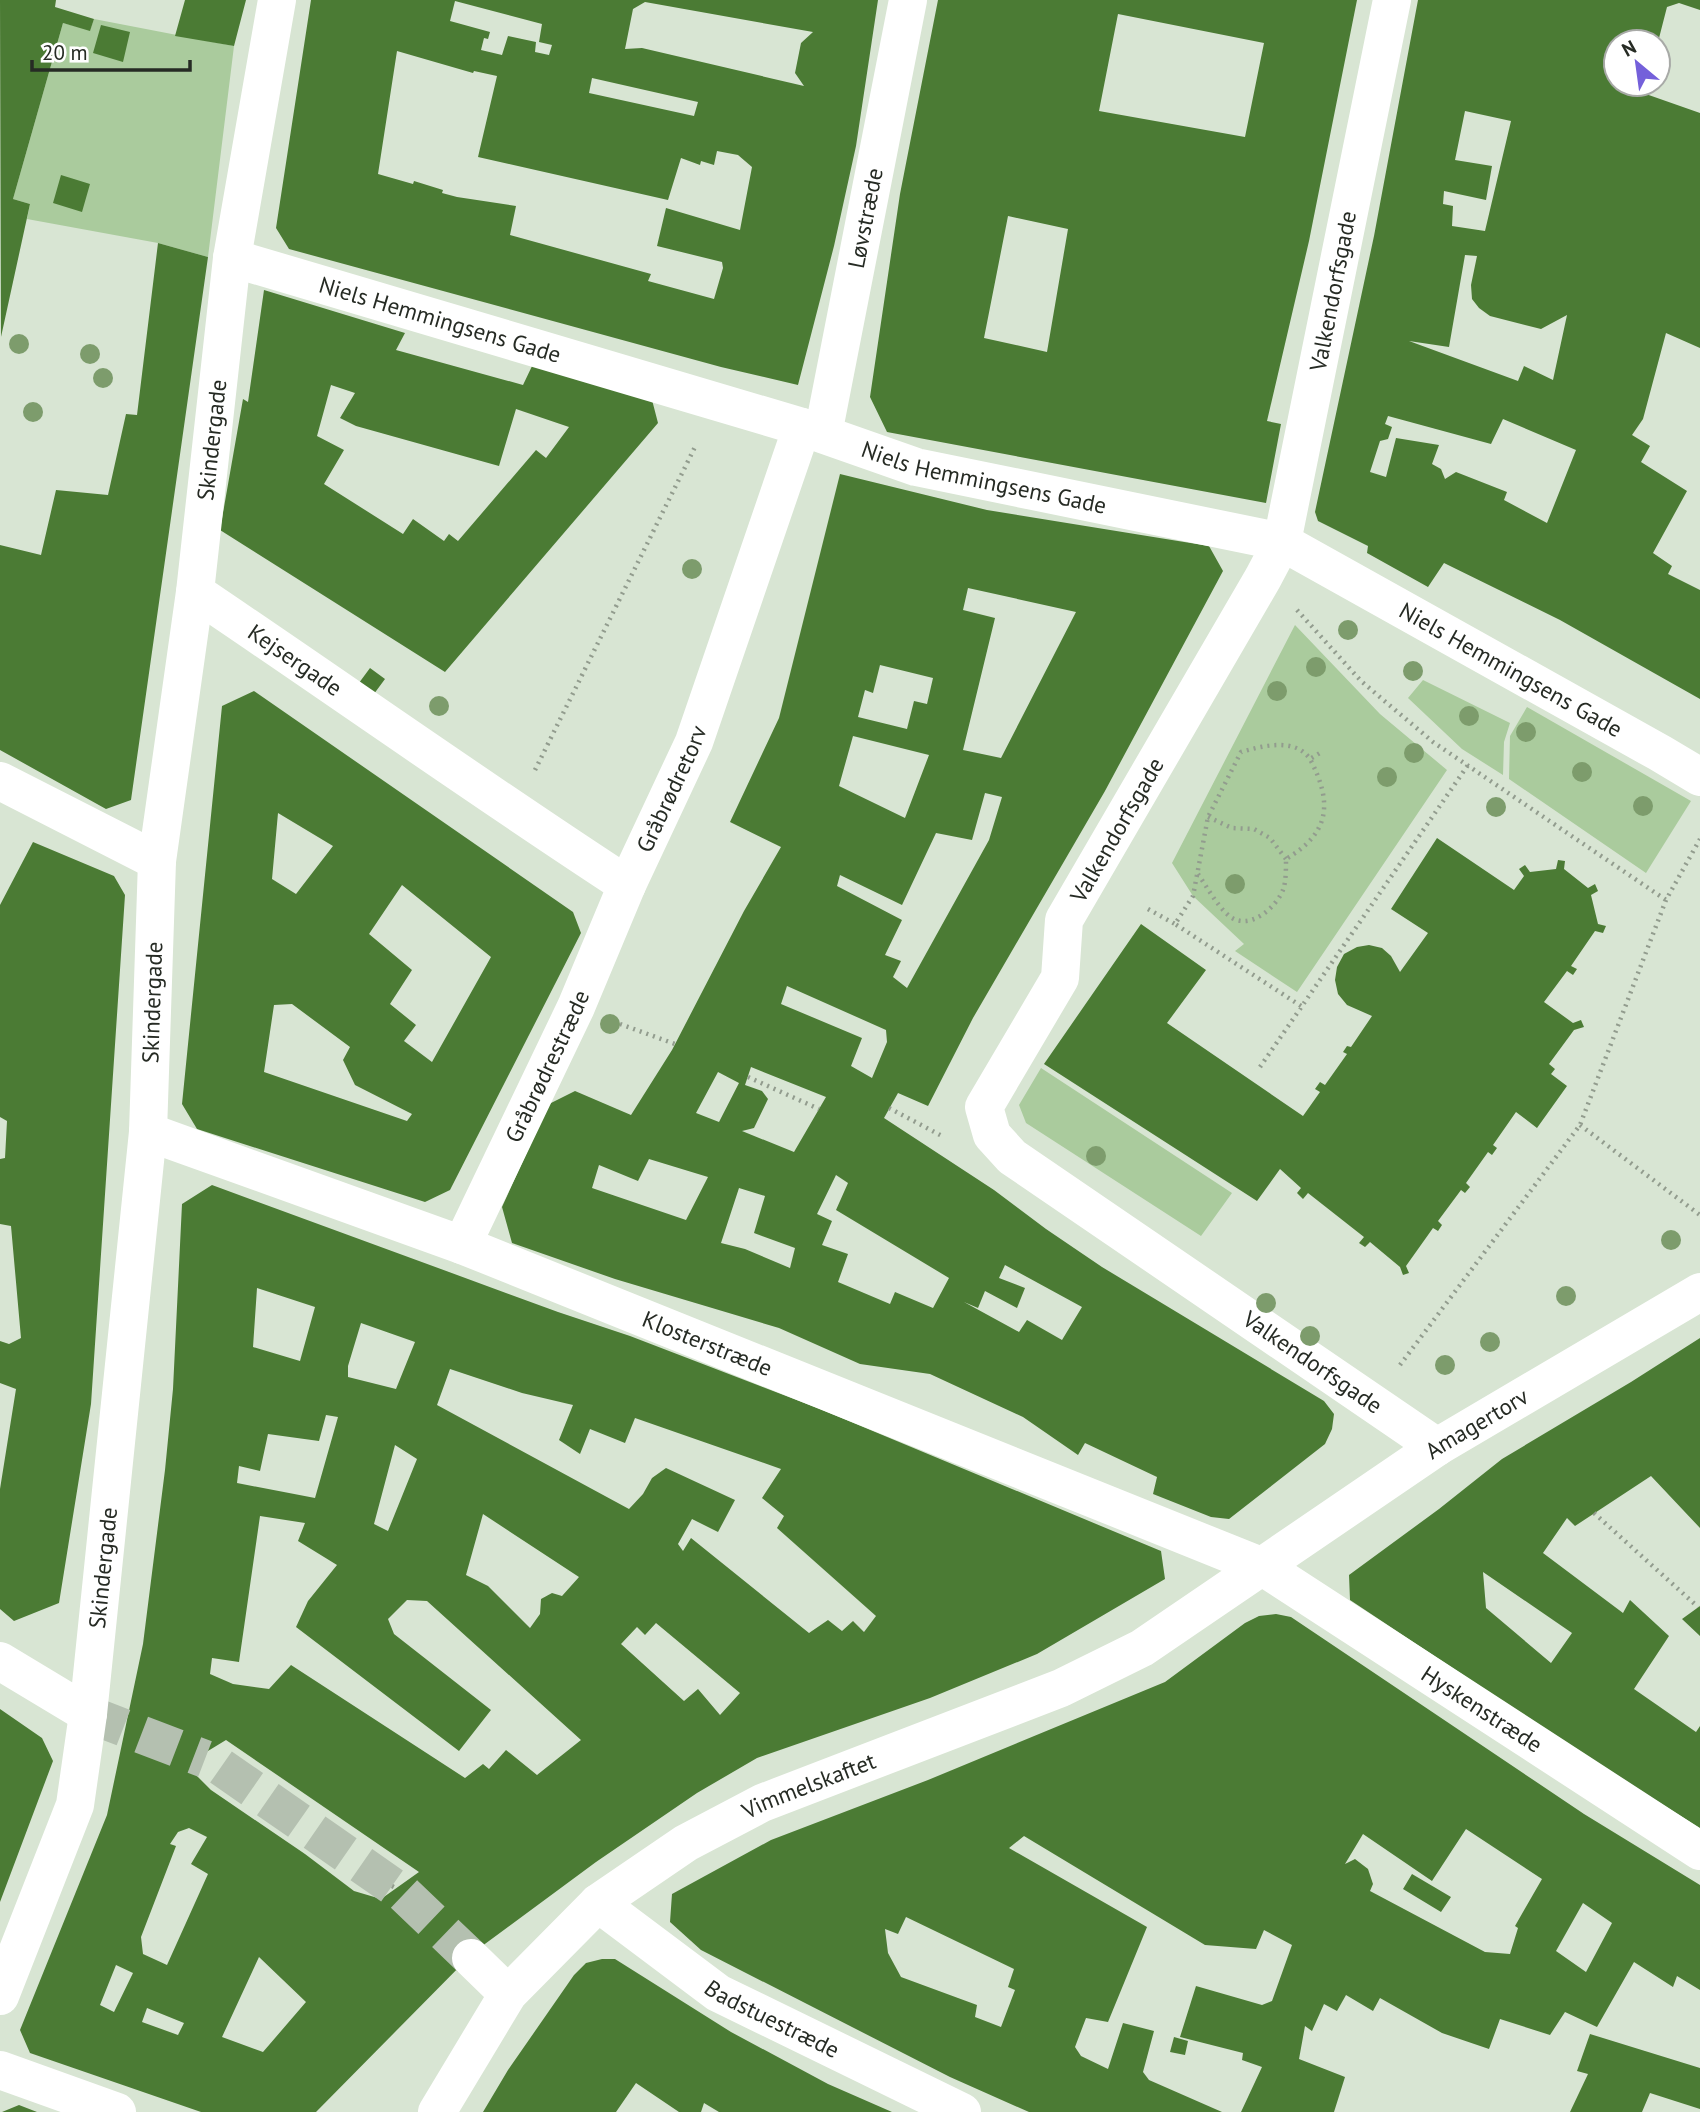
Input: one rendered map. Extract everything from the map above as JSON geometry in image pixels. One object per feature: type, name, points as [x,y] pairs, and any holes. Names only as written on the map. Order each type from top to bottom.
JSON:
[{"type":"street","name":"Skindergade","points":[[0,1996],[75,1805],[88,1714],[148,1132],[157,861],[194,592],[233,257],[277,0]]},
{"type":"street","name":"Løvstræde","points":[[812,430],[908,0]]},
{"type":"street","name":"Valkendorfsgade","points":[[1392,0],[1282,542],[1065,920],[1060,978],[984,1107],[992,1135],[1012,1157],[1437,1447]]},
{"type":"street","name":"Niels Hemmingsens Gade","points":[[233,257],[812,430],[916,467],[1282,542],[1660,753],[1700,778]]},
{"type":"street","name":"Gråbrødretorv","points":[[627,885],[694,742],[812,430]]},
{"type":"street","name":"Kejsergade","points":[[194,592],[396,727],[514,811]]},
{"type":"street","points":[[0,781],[157,861]]},
{"type":"street","points":[[514,811],[627,885]]},
{"type":"street","name":"Gråbrødrestræde","points":[[462,1245],[576,1007],[627,885]]},
{"type":"street","name":"Klosterstræde","points":[[148,1132],[462,1245],[1263,1567]]},
{"type":"street","name":"Amagertorv","points":[[1263,1567],[1437,1447],[1700,1292]]},
{"type":"street","name":"Hyskenstræde","points":[[1263,1567],[1700,1851]]},
{"type":"street","name":"Vimmelskaftet","points":[[437,2112],[509,1994],[598,1903],[686,1843],[762,1803],[1061,1688],[1142,1648],[1263,1567]]},
{"type":"street","points":[[0,1661],[88,1714]]},
{"type":"street","name":"Badstuestræde","points":[[598,1903],[718,1993],[962,2112]]},
{"type":"street","points":[[471,1958],[509,1994]]},
{"type":"street","points":[[0,2070],[117,2112]]},
{"type":"path","points":[[514,811],[567,709],[717,402]]},
{"type":"path","points":[[1263,578],[1301,613],[1361,681],[1433,742],[1667,900]]},
{"type":"path","points":[[1175,924],[1193,896],[1208,817],[1241,752],[1265,746],[1286,745],[1307,754],[1321,780],[1324,808],[1318,832],[1304,848],[1286,859]]},
{"type":"path","points":[[1310,759],[1323,751]]},
{"type":"path","points":[[1260,1067],[1468,765]]},
{"type":"path","points":[[1197,874],[1229,917],[1245,921],[1260,916],[1275,905],[1284,887],[1286,859],[1270,838],[1254,829],[1232,828],[1208,817]]},
{"type":"path","points":[[1374,1404],[1392,1376],[1580,1125],[1667,900],[1700,839]]},
{"type":"path","points":[[1148,909],[1301,1006]]},
{"type":"path","points":[[576,1007],[675,1044]]},
{"type":"path","points":[[748,1077],[819,1110]]},
{"type":"path","points":[[1580,1125],[1700,1215]]},
{"type":"path","points":[[1594,1513],[1698,1607]]},
{"type":"green space","points":[[94,19],[234,46],[208,257],[158,243],[27,219],[30,204],[13,199],[63,23],[90,30]]},
{"type":"green space","points":[[1295,625],[1380,714],[1447,770],[1297,992],[1235,951],[1244,944],[1193,896],[1172,863]]},
{"type":"green space","points":[[1423,680],[1510,723],[1504,742],[1503,775],[1462,749],[1408,698]]},
{"type":"green space","points":[[1527,707],[1691,801],[1646,873],[1509,779],[1510,736]]},
{"type":"green space","points":[[1041,1068],[1232,1193],[1201,1236],[1026,1123],[1019,1105]]},
{"type":"building","points":[[0,0],[56,0],[55,7],[94,19],[90,31],[63,23],[13,199],[30,204],[1,337]]},
{"type":"building","points":[[185,0],[246,0],[234,46],[175,36]]},
{"type":"building","points":[[311,0],[878,0],[856,146],[834,246],[798,385],[721,367],[289,249],[276,228]],"holes":[[[455,1],[542,24],[539,42],[552,45],[549,55],[535,52],[536,42],[508,36],[502,55],[481,50],[484,38],[488,39],[490,32],[450,21]],[[645,2],[813,32],[801,43],[795,73],[804,86],[642,48],[625,49],[633,9]],[[397,51],[473,73],[474,71],[497,76],[478,157],[668,200],[681,158],[700,165],[701,161],[714,165],[717,151],[738,155],[752,167],[740,230],[666,208],[657,246],[722,262],[723,268],[714,299],[648,281],[651,274],[510,235],[516,206],[457,197],[414,181],[413,184],[378,174]],[[592,78],[698,102],[694,116],[589,93]]]},
{"type":"building","points":[[938,0],[1357,0],[1309,241],[1267,421],[1281,424],[1266,503],[887,432],[870,397],[900,194]],"holes":[[[1118,14],[1264,43],[1245,137],[1099,111]],[[1008,216],[1068,229],[1047,352],[984,338]]]},
{"type":"building","points":[[1418,0],[1700,0],[1700,10],[1679,3],[1667,7],[1662,28],[1602,28],[1602,98],[1657,98],[1700,113],[1700,348],[1666,333],[1643,419],[1632,435],[1650,446],[1641,462],[1687,491],[1653,553],[1672,566],[1668,574],[1700,590],[1700,699],[1560,620],[1444,563],[1428,587],[1367,553],[1368,546],[1318,521],[1315,512],[1374,236]],"holes":[[[1465,111],[1511,121],[1485,231],[1452,226],[1453,206],[1443,204],[1444,191],[1486,200],[1492,166],[1455,160]],[[1465,255],[1477,256],[1471,285],[1472,299],[1490,316],[1541,329],[1567,315],[1553,380],[1524,366],[1518,381],[1409,341],[1449,347]],[[1388,416],[1491,444],[1503,419],[1576,450],[1547,523],[1504,500],[1507,492],[1456,472],[1445,479],[1441,469],[1432,464],[1439,445],[1396,438],[1386,477],[1370,472],[1380,441],[1388,439],[1392,427],[1385,424]]]},
{"type":"building","points":[[101,25],[130,32],[123,62],[93,53]]},
{"type":"building","points":[[61,175],[90,184],[82,212],[53,203]]},
{"type":"building","points":[[158,243],[208,257],[131,800],[106,809],[0,750],[0,545],[41,555],[56,490],[108,495],[126,414],[137,415]]},
{"type":"building","points":[[264,290],[405,333],[396,350],[523,385],[533,364],[651,396],[658,423],[445,672],[220,530],[243,399],[248,402]],"holes":[[[331,385],[355,393],[340,418],[356,426],[499,466],[516,409],[569,427],[546,458],[536,450],[458,541],[449,534],[444,541],[413,519],[403,534],[324,484],[344,450],[317,436]]]},
{"type":"building","points":[[840,474],[987,510],[1209,546],[1223,571],[1105,791],[973,1018],[928,1106],[898,1093],[884,1118],[994,1190],[1102,1267],[1324,1401],[1334,1414],[1332,1429],[1325,1444],[1229,1519],[1211,1517],[1153,1494],[1157,1477],[1085,1443],[1078,1455],[1023,1417],[930,1374],[860,1364],[779,1328],[615,1279],[512,1243],[502,1207],[549,1104],[575,1091],[631,1115],[672,1050],[744,911],[781,847],[730,822],[779,718]],"holes":[[[968,588],[1076,612],[1001,758],[963,750],[995,618],[963,610]],[[880,665],[933,678],[927,704],[914,701],[907,729],[858,717],[865,690],[873,693]],[[853,736],[929,755],[905,818],[839,786]],[[985,793],[1002,797],[989,840],[907,988],[893,977],[901,961],[885,955],[902,920],[837,886],[840,875],[902,905],[936,833],[972,840]],[[787,986],[886,1030],[887,1042],[872,1078],[851,1066],[862,1038],[781,1004]],[[751,1067],[826,1097],[794,1152],[742,1131],[754,1128],[768,1099],[762,1091],[745,1085]],[[718,1072],[739,1083],[719,1122],[696,1113]],[[649,1159],[708,1177],[686,1220],[592,1188],[599,1165],[638,1181]],[[836,1175],[848,1183],[836,1210],[949,1278],[933,1308],[895,1292],[890,1304],[838,1282],[848,1254],[822,1245],[832,1221],[817,1214]],[[739,1188],[765,1196],[754,1233],[795,1248],[790,1268],[745,1249],[721,1243]],[[1005,1265],[1082,1307],[1062,1340],[1027,1320],[1019,1332],[964,1302],[978,1308],[985,1291],[1017,1308],[1025,1288],[999,1278]]]},
{"type":"building","points":[[370,668],[385,679],[368,702],[353,691]]},
{"type":"building","points":[[254,691],[573,912],[581,933],[450,1190],[425,1202],[197,1129],[182,1104],[222,706]],"holes":[[[278,813],[333,846],[296,894],[272,879]],[[402,885],[491,957],[432,1062],[404,1041],[416,1025],[390,1004],[412,970],[369,934]],[[292,1004],[350,1047],[343,1060],[355,1085],[412,1114],[407,1121],[264,1072],[274,1005]]]},
{"type":"building","points":[[1437,838],[1514,890],[1524,876],[1519,869],[1525,865],[1530,872],[1556,869],[1558,860],[1565,861],[1564,869],[1588,888],[1595,884],[1598,891],[1591,895],[1598,924],[1606,926],[1603,933],[1595,931],[1571,966],[1577,969],[1573,975],[1567,971],[1544,1002],[1573,1023],[1581,1020],[1584,1027],[1574,1030],[1549,1064],[1555,1069],[1551,1074],[1567,1086],[1537,1128],[1516,1112],[1493,1145],[1497,1148],[1492,1155],[1488,1152],[1466,1183],[1470,1187],[1465,1193],[1461,1190],[1438,1221],[1442,1225],[1438,1231],[1433,1228],[1406,1266],[1409,1273],[1403,1275],[1400,1267],[1370,1242],[1365,1247],[1359,1243],[1364,1237],[1308,1193],[1303,1199],[1297,1193],[1301,1188],[1280,1169],[1257,1201],[1044,1064],[1141,924],[1206,970],[1167,1023],[1303,1116],[1320,1092],[1315,1089],[1320,1082],[1325,1085],[1347,1054],[1343,1052],[1347,1046],[1351,1047],[1372,1016],[1347,1005],[1338,994],[1335,980],[1337,967],[1344,954],[1357,947],[1369,945],[1382,948],[1391,956],[1400,972],[1428,933],[1391,909]]},
{"type":"building","points":[[33,842],[114,876],[125,895],[91,1404],[59,1603],[14,1621],[0,1609],[0,1489],[16,1389],[0,1383],[0,1341],[9,1344],[21,1338],[11,1226],[0,1224],[0,1159],[5,1158],[7,1121],[0,1117],[0,905]]},
{"type":"building","points":[[212,1185],[630,1336],[820,1409],[1161,1551],[1165,1579],[1037,1654],[930,1698],[757,1758],[697,1793],[596,1862],[474,1952],[316,2112],[201,2112],[30,2053],[20,2030],[107,1815],[143,1644],[173,1389],[182,1204]],"holes":[[[257,1288],[315,1307],[300,1361],[253,1347]],[[361,1323],[415,1342],[396,1389],[348,1377],[348,1366]],[[450,1369],[522,1393],[573,1405],[559,1440],[580,1454],[590,1429],[625,1443],[635,1418],[781,1469],[762,1498],[784,1516],[777,1528],[876,1616],[864,1632],[853,1621],[842,1631],[828,1620],[809,1633],[691,1538],[683,1551],[678,1544],[692,1519],[718,1532],[735,1500],[666,1468],[652,1478],[643,1494],[629,1509],[437,1405]],[[326,1415],[338,1417],[315,1498],[237,1483],[239,1466],[260,1471],[268,1434],[319,1441]],[[395,1445],[417,1459],[388,1531],[374,1524]],[[483,1514],[579,1577],[562,1596],[552,1593],[541,1599],[540,1614],[530,1628],[488,1586],[466,1575]],[[260,1516],[305,1523],[298,1541],[337,1565],[308,1601],[296,1627],[459,1751],[491,1710],[394,1634],[388,1619],[407,1600],[427,1601],[581,1740],[537,1775],[506,1750],[489,1769],[483,1764],[465,1778],[291,1665],[269,1689],[233,1684],[210,1674],[212,1658],[239,1662]],[[656,1623],[740,1693],[720,1715],[698,1689],[684,1701],[621,1644],[637,1627],[645,1635]],[[226,1740],[419,1872],[381,1899],[354,1891],[211,1790],[196,1775],[203,1754]],[[189,1828],[207,1837],[191,1864],[208,1874],[167,1965],[143,1954],[141,1937],[176,1846],[170,1844],[178,1832]],[[259,1957],[306,2002],[263,2052],[222,2037]],[[116,1965],[133,1973],[114,2012],[100,2005]],[[147,2008],[184,2023],[178,2035],[142,2022]]]},
{"type":"building","points":[[1700,1338],[1700,1528],[1651,1476],[1575,1526],[1567,1518],[1543,1553],[1623,1613],[1630,1600],[1669,1636],[1634,1689],[1696,1732],[1700,1726],[1700,1828],[1588,1758],[1350,1600],[1349,1575],[1502,1459]],"holes":[[[1483,1572],[1572,1633],[1551,1663],[1486,1608]]]},
{"type":"building","points":[[1700,1606],[1700,1636],[1682,1619]]},
{"type":"building","points":[[1276,1614],[1291,1617],[1584,1814],[1700,1885],[1700,1990],[1677,1976],[1673,1987],[1634,1962],[1597,2027],[1565,2012],[1550,2035],[1500,2019],[1489,2049],[1442,2033],[1380,1998],[1373,2011],[1346,1995],[1337,2011],[1324,2004],[1312,2031],[1305,2026],[1299,2059],[1345,2077],[1334,2112],[1241,2112],[1262,2067],[1242,2060],[1243,2053],[1180,2037],[1196,1986],[1262,2005],[1272,2001],[1292,1945],[1264,1930],[1256,1949],[1205,1945],[1024,1836],[1009,1848],[1147,1927],[1108,2022],[1086,2018],[1075,2047],[1081,2056],[1108,2069],[1123,2023],[1154,2031],[1143,2072],[1149,2080],[1222,2112],[1029,2112],[950,2077],[701,1950],[670,1922],[672,1894],[771,1840],[928,1780],[1165,1682],[1245,1623],[1259,1616]],"holes":[[[1466,1829],[1542,1879],[1515,1926],[1518,1928],[1510,1954],[1485,1952],[1370,1891],[1373,1884],[1368,1869],[1355,1859],[1345,1864],[1363,1834],[1432,1881]],[[1583,1903],[1612,1923],[1586,1972],[1556,1951]],[[906,1917],[1014,1969],[1008,1987],[1015,1990],[1001,2027],[975,2017],[977,2005],[901,1977],[888,1953],[885,1929],[898,1934]]]},
{"type":"building","points":[[0,1709],[42,1738],[53,1761],[0,1902]]},
{"type":"building","points":[[1412,1874],[1451,1897],[1441,1912],[1403,1889]]},
{"type":"building","points":[[615,1959],[731,2032],[828,2084],[892,2112],[719,2112],[704,2103],[701,2112],[679,2112],[636,2083],[616,2112],[483,2112],[508,2070],[574,1975],[586,1963]]},
{"type":"building","points":[[1590,2034],[1700,2068],[1700,2109],[1650,2093],[1642,2112],[1570,2112],[1588,2074],[1577,2071]]},
{"type":"building","points":[[1174,2037],[1188,2041],[1185,2055],[1170,2052]]},
{"type":"building","points":[[19,2105],[37,2112],[2,2112]]},
{"type":"tunnel","points":[[88,1714],[205,1759]]},
{"type":"tunnel","points":[[221,1767],[392,1886]]},
{"type":"tunnel","points":[[404,1894],[471,1958]]}]
